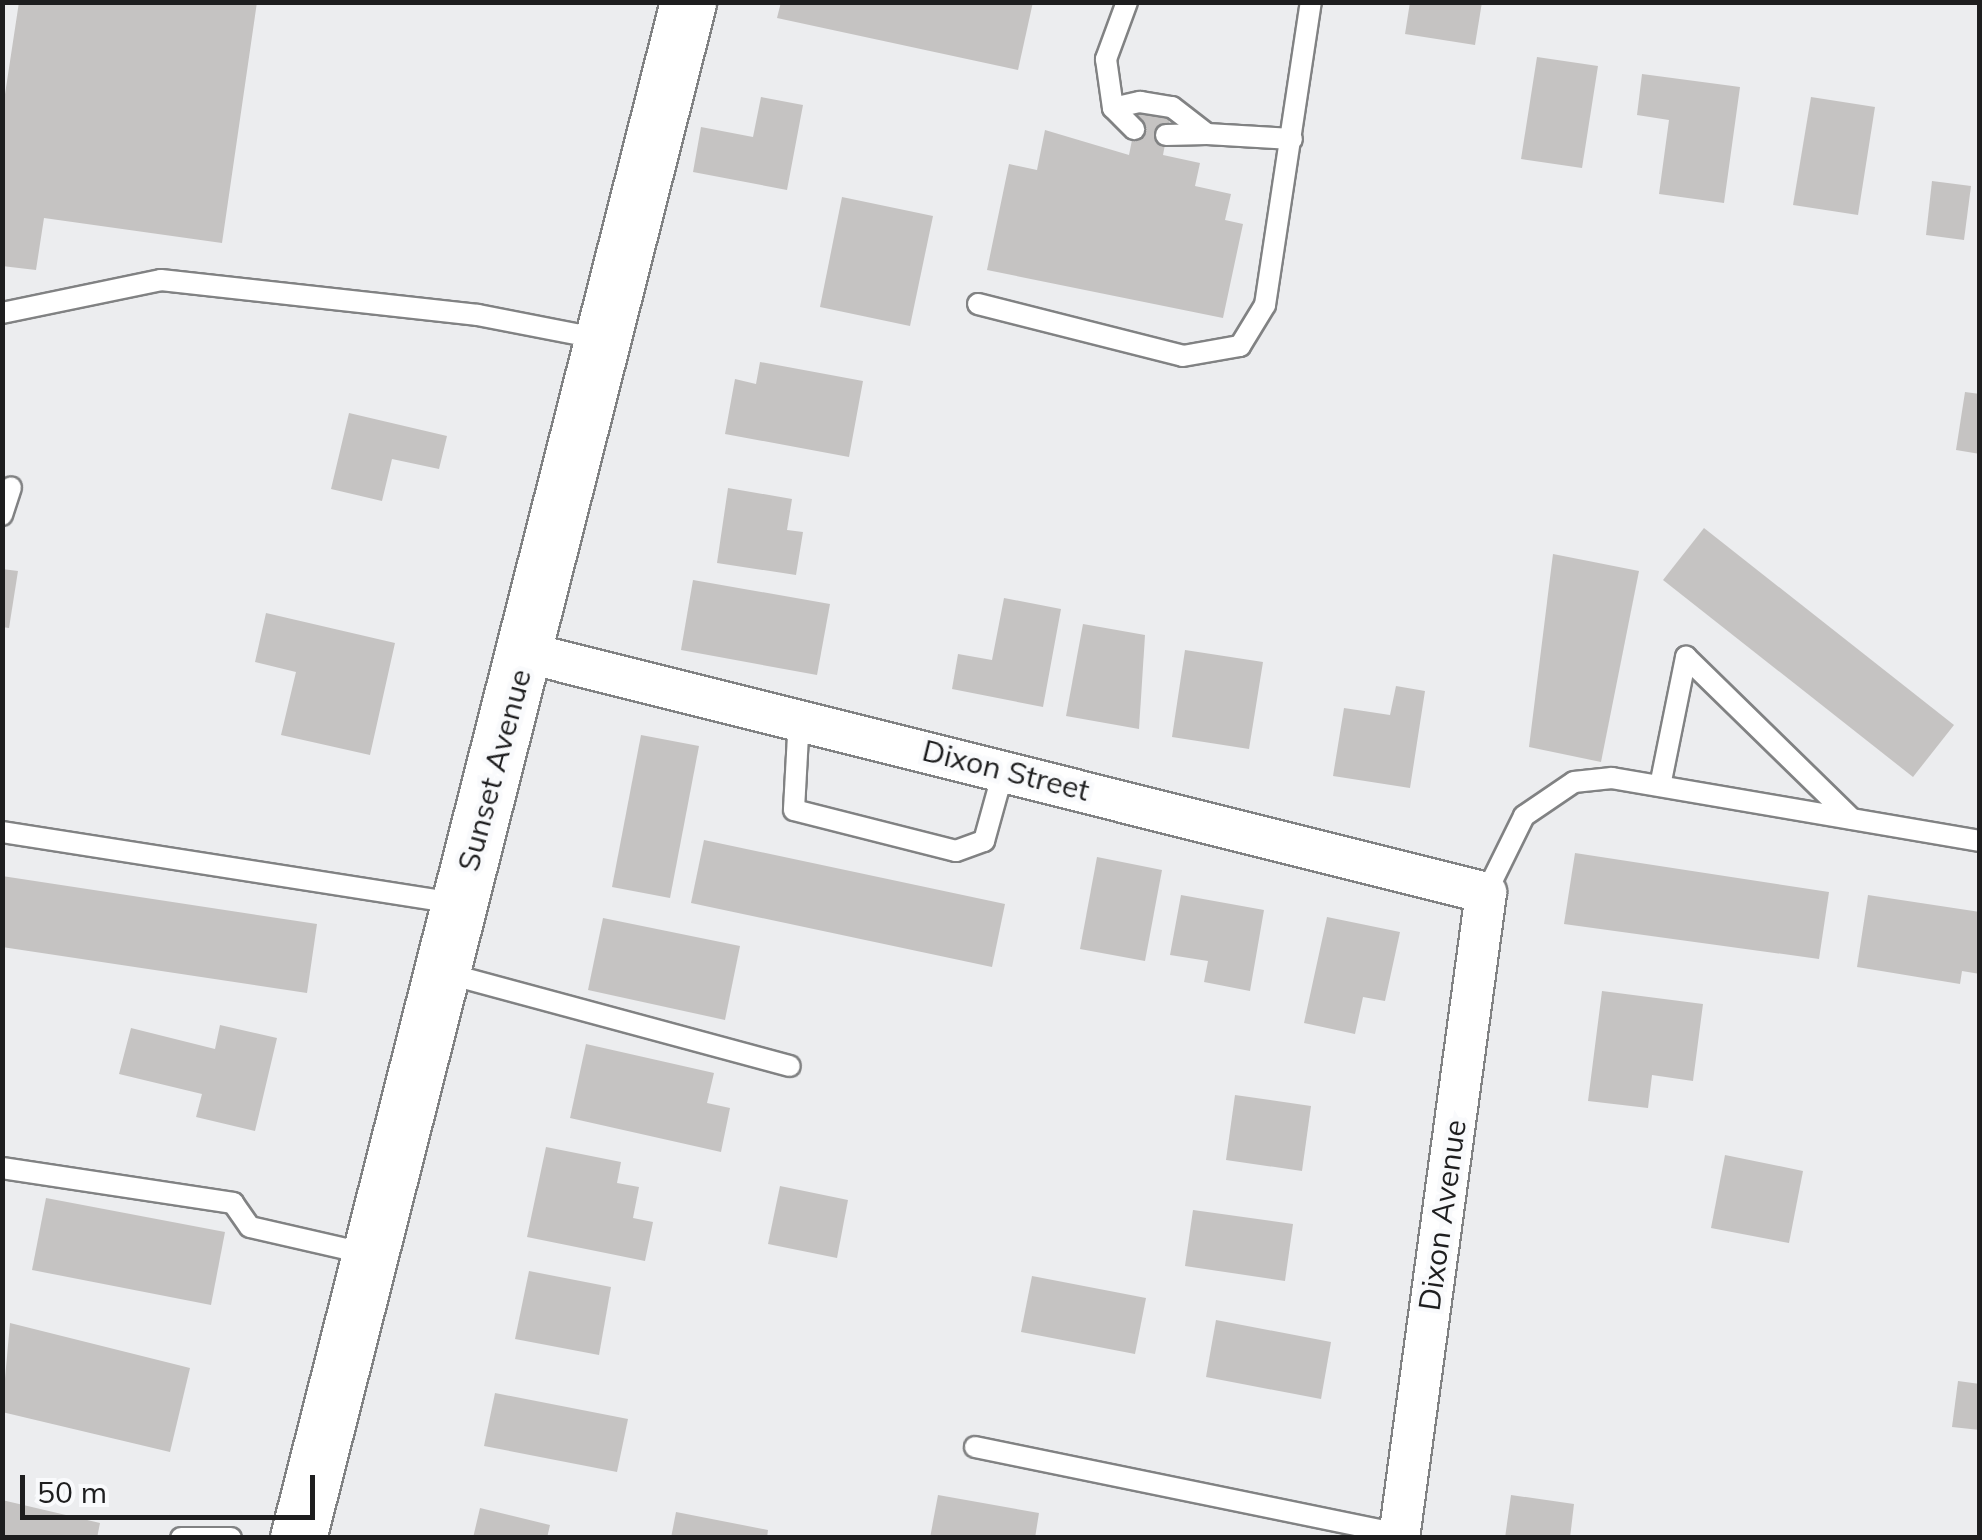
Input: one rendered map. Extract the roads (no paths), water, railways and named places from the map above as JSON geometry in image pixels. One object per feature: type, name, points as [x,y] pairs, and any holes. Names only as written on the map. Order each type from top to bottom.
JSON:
[{"type":"main road","name":"Sunset Avenue","points":[[298,1538],[688,2]]},
{"type":"street","name":"Dixon Street","points":[[524,652],[799,717],[1486,893]]},
{"type":"street","name":"Dixon Avenue","points":[[1399,1536],[1486,893]]},
{"type":"lane","points":[[1127,2],[1106,59],[1113,108],[1134,130]]},
{"type":"lane","points":[[978,304],[1182,356],[1240,346],[1265,306],[1311,2]]},
{"type":"lane","points":[[1113,108],[1172,107],[1207,134]]},
{"type":"lane","points":[[1166,135],[1292,139]]},
{"type":"lane","points":[[2,313],[161,280],[326,295],[602,339]]},
{"type":"lane","points":[[2,514],[12,487]]},
{"type":"lane","points":[[1660,786],[1686,658],[1852,819]]},
{"type":"lane","points":[[799,717],[794,810],[956,851],[984,841],[1004,769]]},
{"type":"lane","points":[[1486,893],[1546,794],[1612,778],[1980,840]]},
{"type":"lane","points":[[2,832],[459,903]]},
{"type":"lane","points":[[443,973],[790,1066]]},
{"type":"lane","points":[[2,1168],[233,1204],[250,1227],[370,1254]]},
{"type":"lane","points":[[975,1448],[1399,1536]]},
{"type":"lane","points":[[182,1538],[230,1538]]}]
